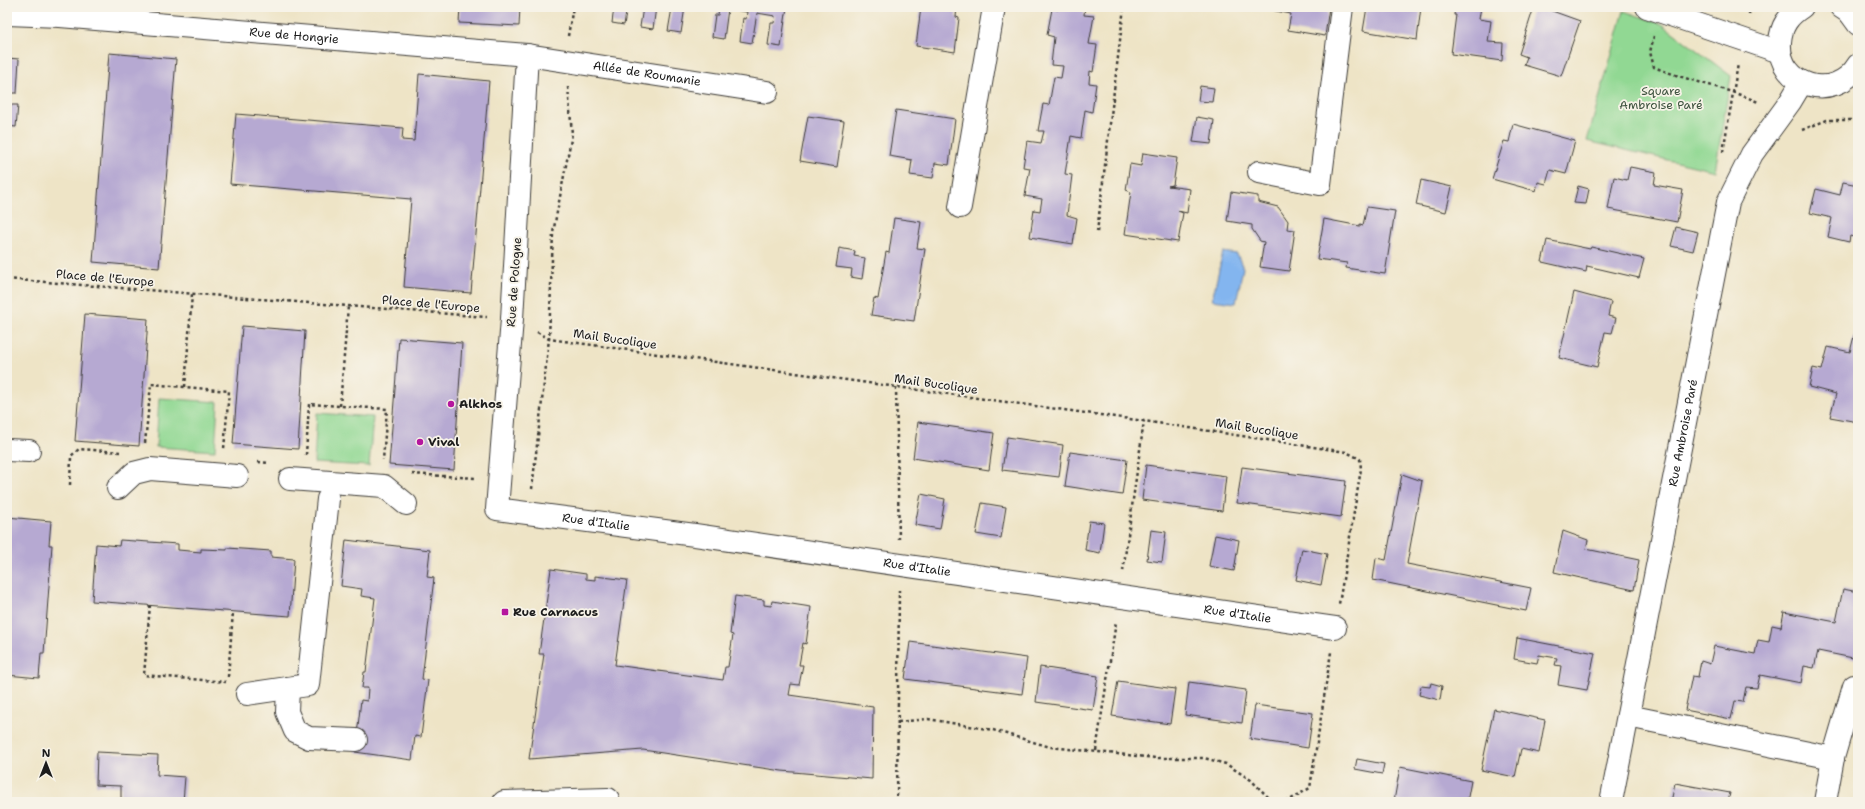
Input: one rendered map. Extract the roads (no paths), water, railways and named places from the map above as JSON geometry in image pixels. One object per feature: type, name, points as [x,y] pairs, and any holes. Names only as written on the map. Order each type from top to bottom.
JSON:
[{"type":"street","points":[[960,207],[994,7]]},
{"type":"street","points":[[1259,172],[1320,184],[1342,7]]},
{"type":"street","points":[[1841,7],[1850,13],[1858,24]]},
{"type":"street","points":[[1797,8],[1787,19],[1781,32],[1780,52],[1788,71],[1802,82],[1821,88],[1837,85],[1852,75],[1858,65]]},
{"type":"street","points":[[1653,9],[1780,52]]},
{"type":"street","name":"Rue de Hongrie","points":[[7,14],[60,12],[528,55]]},
{"type":"street","name":"Allée de Roumanie","points":[[528,55],[767,92]]},
{"type":"street","name":"Rue de Pologne","points":[[497,509],[512,319],[528,55]]},
{"type":"street","name":"Rue Ambroise Paré","points":[[1611,802],[1728,202],[1752,154],[1802,82]]},
{"type":"street","points":[[1837,85],[1858,91]]},
{"type":"street","points":[[7,450],[29,451]]},
{"type":"street","points":[[118,488],[134,473],[150,469],[237,476]]},
{"type":"street","points":[[290,479],[384,486],[406,504]]},
{"type":"street","points":[[246,694],[308,685],[328,500]]},
{"type":"street","name":"Rue d'Italie","points":[[497,509],[688,534],[1335,628]]},
{"type":"street","points":[[1825,802],[1833,758],[1854,686],[1858,686]]},
{"type":"street","points":[[288,688],[287,712],[295,731],[309,738],[356,740]]},
{"type":"street","points":[[1628,716],[1833,758]]},
{"type":"street","points":[[504,802],[608,799]]},
{"type":"water","points":[[1223,252],[1237,254],[1243,268],[1236,303],[1212,300]]},
{"type":"place","name":"Alkhos","points":[[451,404]]},
{"type":"place","name":"Vival","points":[[420,442]]},
{"type":"place","name":"Rue Carnacus","points":[[505,612]]},
{"type":"park label","name":"Square Ambroise Paré","points":[[1661,98]]}]
